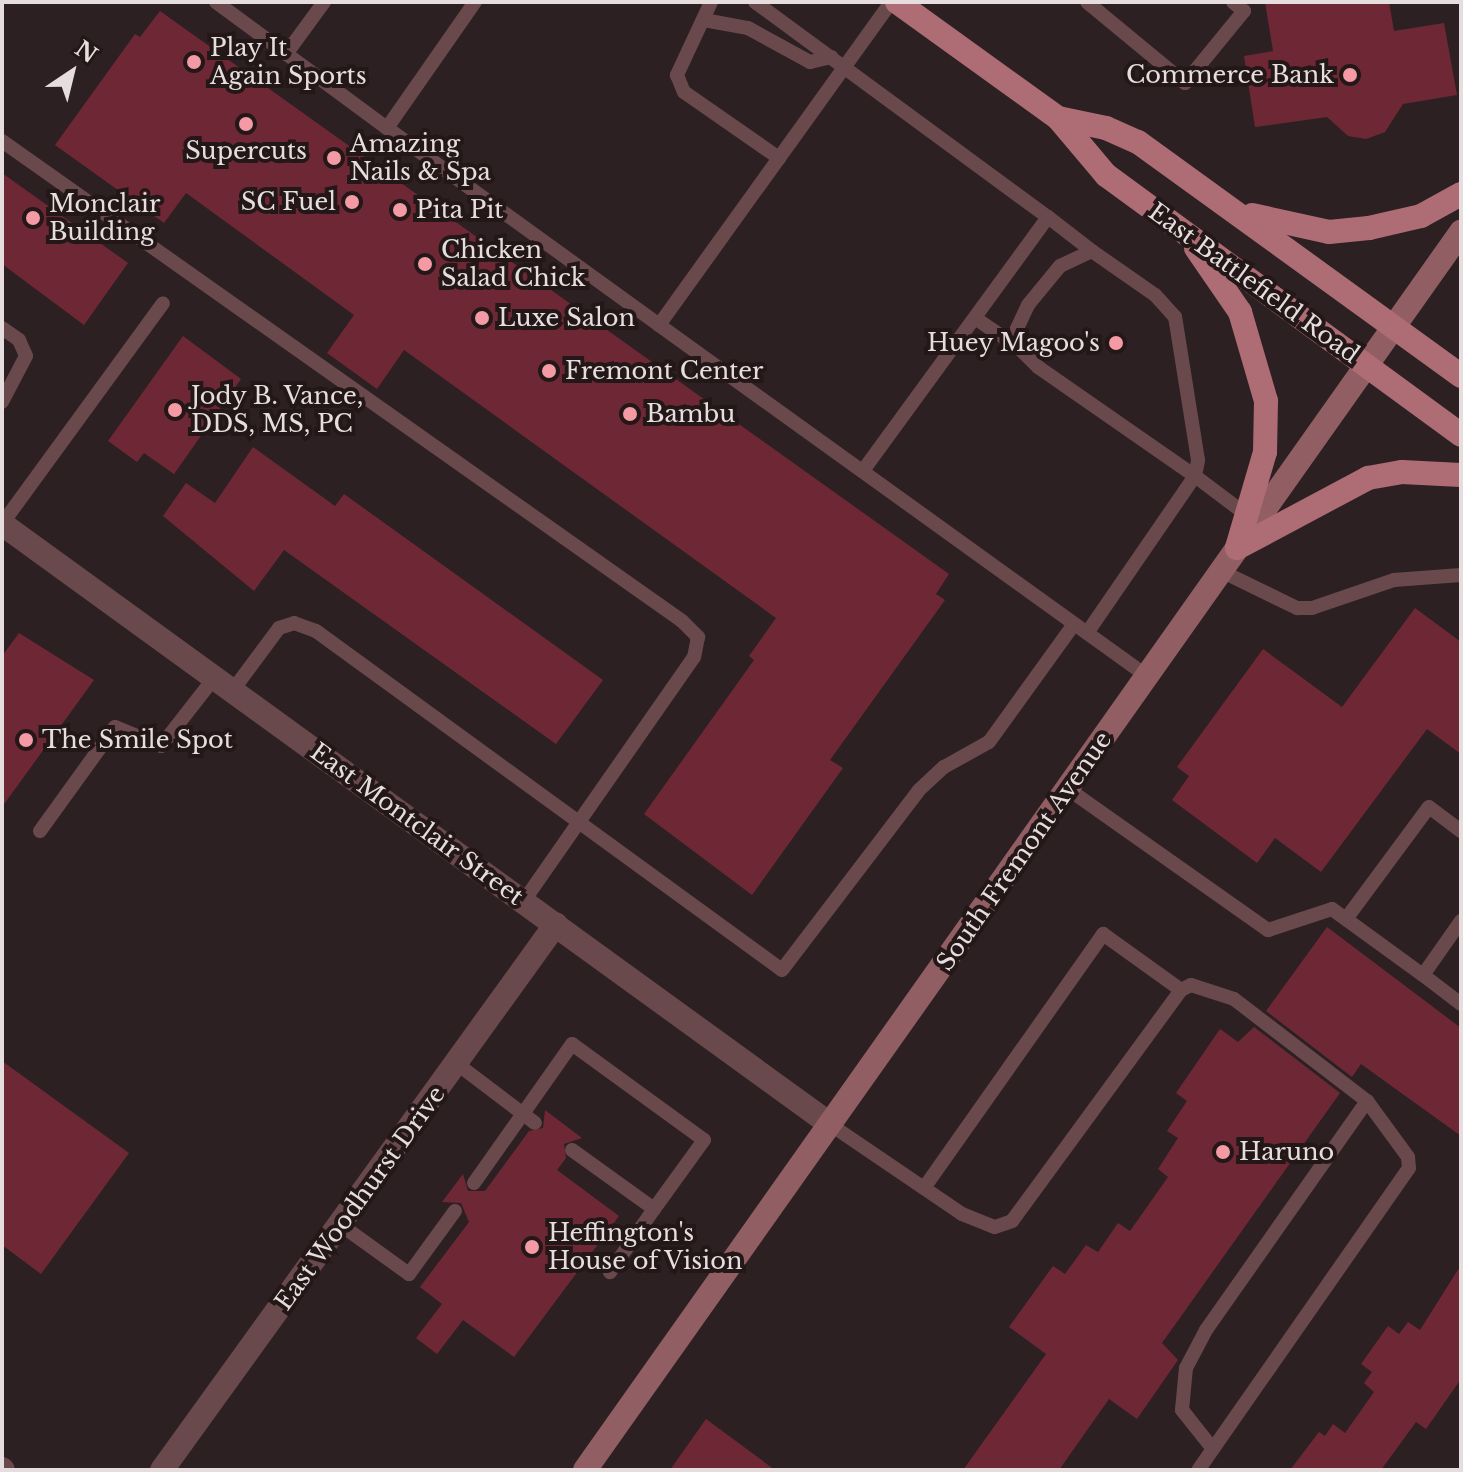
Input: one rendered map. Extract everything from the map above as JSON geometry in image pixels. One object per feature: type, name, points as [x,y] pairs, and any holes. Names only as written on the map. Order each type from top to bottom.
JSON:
[{"type":"main road","name":"East Battlefield Road","points":[[897,2],[1058,118],[1106,175],[1461,435]]},
{"type":"main road","name":"East Battlefield Road","points":[[1058,118],[1106,128],[1138,142],[1461,376]]},
{"type":"main road","points":[[1230,208],[1285,226],[1329,232],[1421,216],[1461,194]]},
{"type":"main road","name":"South Fremont Avenue","points":[[585,1470],[1068,789],[1364,363],[1461,232]]},
{"type":"main road","points":[[1186,233],[1240,312],[1255,350],[1266,401],[1265,452],[1237,548]]},
{"type":"main road","points":[[1237,548],[1368,478],[1402,472],[1461,475]]},
{"type":"street","name":"East Montclair Street","points":[[2,524],[831,1125]]},
{"type":"street","name":"East Woodhurst Drive","points":[[162,1470],[556,924]]},
{"type":"lane","points":[[216,2],[1147,676]]},
{"type":"lane","points":[[286,54],[324,2]]},
{"type":"lane","points":[[387,128],[475,2]]},
{"type":"lane","points":[[711,2],[704,20],[679,61],[677,75],[684,92],[779,158]]},
{"type":"lane","points":[[755,2],[1155,295],[1179,327],[1198,460],[1195,476],[1087,633]]},
{"type":"lane","points":[[659,325],[891,2]]},
{"type":"lane","points":[[1087,2],[1185,83],[1244,11],[1233,2]]},
{"type":"lane","points":[[704,20],[748,28],[810,62],[831,57]]},
{"type":"lane","points":[[2,141],[670,612],[698,637],[694,657],[523,902]]},
{"type":"lane","points":[[863,471],[1048,217]]},
{"type":"lane","points":[[1019,348],[1017,329],[1028,305],[1060,266],[1092,251]]},
{"type":"lane","points":[[2,524],[163,303]]},
{"type":"lane","points":[[975,318],[1019,348],[1038,367],[1248,516]]},
{"type":"lane","points":[[2,328],[19,340],[26,356],[2,402]]},
{"type":"lane","points":[[1221,571],[1297,608],[1312,608],[1394,580],[1461,575]]},
{"type":"lane","points":[[40,831],[115,727],[161,746],[279,628],[294,623],[316,631],[782,970],[919,790],[944,767],[989,742],[1074,624]]},
{"type":"lane","points":[[1068,789],[1268,930],[1332,909],[1461,1004]]},
{"type":"lane","points":[[1346,919],[1429,807],[1461,831]]},
{"type":"lane","points":[[1423,975],[1461,921]]},
{"type":"lane","points":[[924,1188],[1103,934],[1181,990]]},
{"type":"lane","points":[[831,1125],[962,1214],[995,1227],[1012,1221],[1181,990],[1202,985],[1234,999],[1367,1101],[1408,1157],[1409,1168],[1198,1470]]},
{"type":"lane","points":[[474,1183],[572,1044],[704,1140],[610,1272]]},
{"type":"lane","points":[[456,1063],[535,1123]]},
{"type":"lane","points":[[1213,1449],[1182,1410],[1186,1368],[1206,1330],[1367,1101]]},
{"type":"lane","points":[[572,1150],[654,1209]]},
{"type":"lane","points":[[341,1225],[409,1274],[455,1211]]},
{"type":"building","name":"Commerce Bank","points":[[1265,2],[1389,2],[1394,31],[1444,23],[1457,95],[1403,104],[1385,132],[1366,139],[1348,136],[1327,117],[1255,127],[1244,56],[1273,51]]},
{"type":"building","name":"Fremont Center","points":[[160,11],[949,574],[936,594],[945,600],[830,760],[843,768],[752,895],[644,814],[754,660],[749,656],[776,618],[404,350],[377,389],[327,353],[354,315],[186,193],[164,223],[55,145],[135,34],[140,37]]},
{"type":"building","name":"Monclair Building","points":[[2,173],[128,263],[84,325],[2,264]]},
{"type":"building","name":"Jody B. Vance, DDS, MS, PC","points":[[183,336],[241,379],[174,474],[144,453],[137,462],[108,441]]},
{"type":"building","points":[[253,447],[335,506],[344,494],[603,680],[556,744],[284,550],[254,591],[163,516],[186,483],[215,503]]},
{"type":"building","points":[[1415,608],[1461,642],[1461,754],[1427,729],[1321,872],[1275,838],[1257,863],[1172,800],[1189,776],[1177,767],[1263,649],[1342,707]]},
{"type":"building","name":"The Smile Spot","points":[[19,633],[94,680],[2,807],[2,656]]},
{"type":"building","points":[[1327,927],[1461,1028],[1461,1136],[1361,1064],[1352,1077],[1266,1011]]},
{"type":"building","points":[[1254,1027],[1340,1093],[1162,1343],[1178,1360],[1137,1419],[1109,1399],[1059,1470],[963,1470],[1046,1354],[1009,1327],[1053,1266],[1065,1274],[1086,1245],[1098,1252],[1118,1223],[1130,1231],[1168,1177],[1158,1169],[1178,1138],[1167,1131],[1187,1101],[1176,1093],[1220,1029],[1238,1042]]},
{"type":"building","points":[[2,1061],[129,1153],[41,1274],[2,1245]]},
{"type":"building","points":[[545,1110],[582,1138],[564,1144],[566,1158],[557,1170],[619,1216],[514,1357],[463,1320],[437,1354],[416,1338],[442,1304],[420,1287],[469,1222],[461,1203],[442,1202],[463,1174],[468,1191],[485,1191],[529,1131],[543,1128]]},
{"type":"building","points":[[1461,1265],[1461,1379],[1426,1429],[1416,1422],[1381,1470],[1290,1470],[1319,1432],[1325,1436],[1333,1424],[1345,1433],[1374,1392],[1364,1383],[1372,1372],[1361,1364],[1388,1326],[1399,1334],[1408,1322],[1420,1330]]},
{"type":"building","points":[[706,1419],[775,1470],[670,1470]]},
{"type":"place","name":"Play It Again Sports","points":[[194,62]]},
{"type":"place","name":"Commerce Bank","points":[[1350,75]]},
{"type":"place","name":"Supercuts","points":[[246,124]]},
{"type":"place","name":"Amazing Nails & Spa","points":[[334,158]]},
{"type":"place","name":"SC Fuel","points":[[352,202]]},
{"type":"place","name":"Pita Pit","points":[[400,210]]},
{"type":"place","name":"Monclair Building","points":[[33,218]]},
{"type":"place","name":"Chicken Salad Chick","points":[[425,264]]},
{"type":"place","name":"Luxe Salon","points":[[482,318]]},
{"type":"place","name":"Huey Magoo's","points":[[1116,343]]},
{"type":"place","name":"Fremont Center","points":[[549,371]]},
{"type":"place","name":"Jody B. Vance, DDS, MS, PC","points":[[175,410]]},
{"type":"place","name":"Bambu","points":[[630,414]]},
{"type":"place","name":"The Smile Spot","points":[[26,740]]},
{"type":"place","name":"Haruno","points":[[1223,1152]]},
{"type":"place","name":"Heffington's House of Vision","points":[[532,1247]]}]
